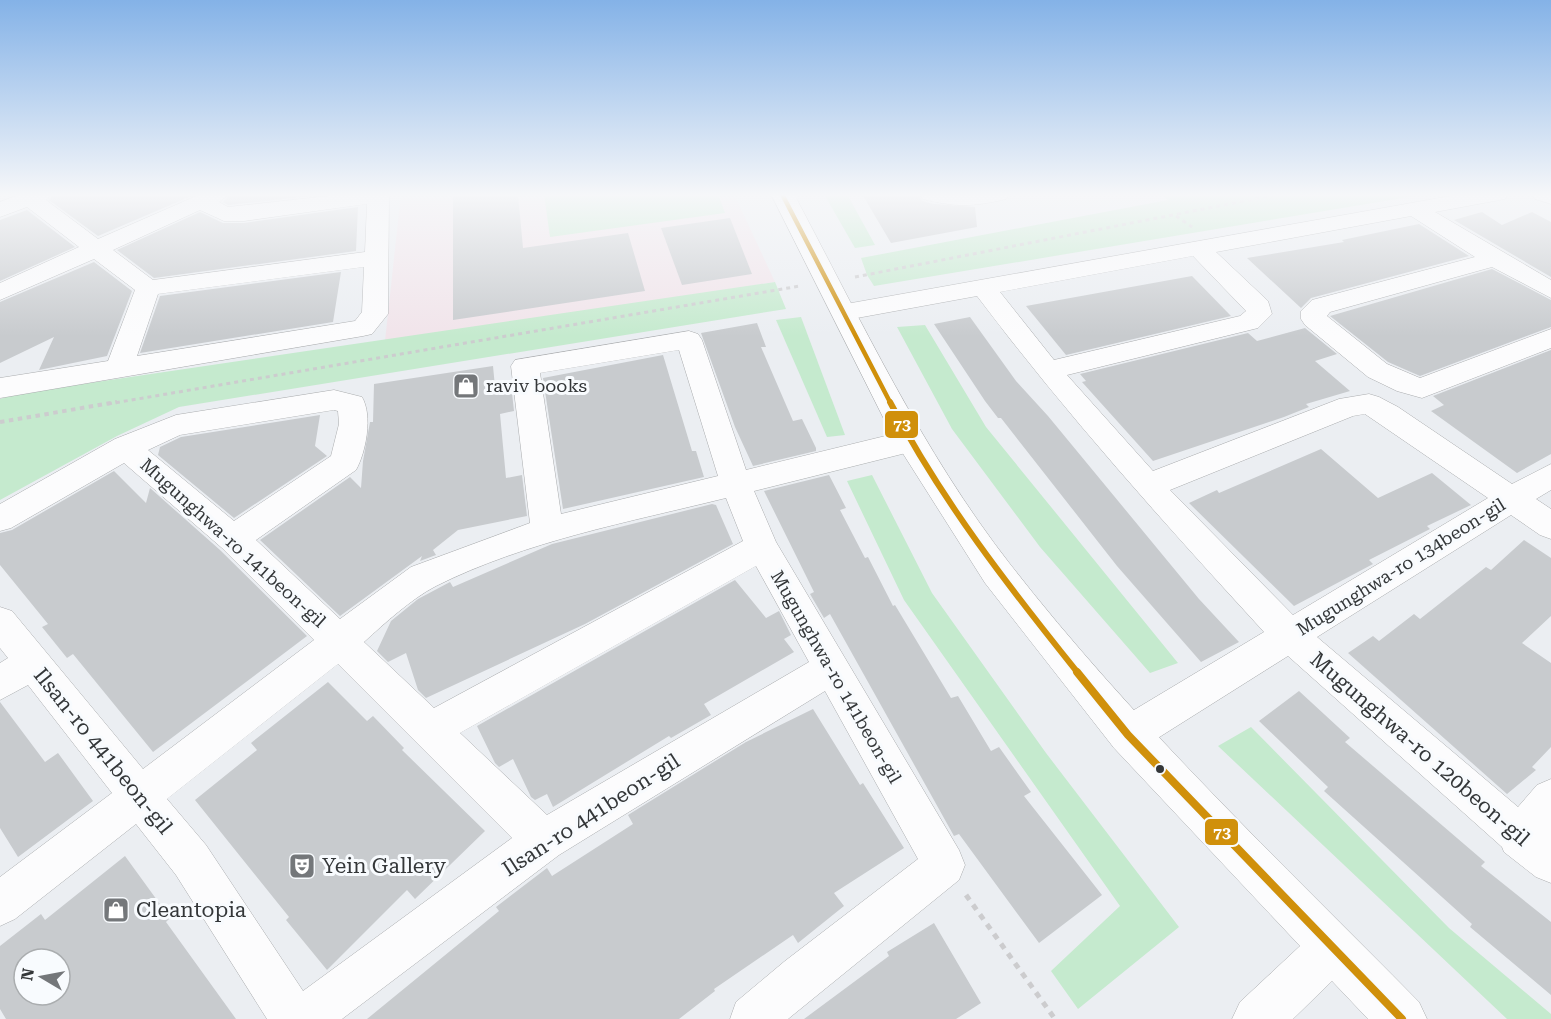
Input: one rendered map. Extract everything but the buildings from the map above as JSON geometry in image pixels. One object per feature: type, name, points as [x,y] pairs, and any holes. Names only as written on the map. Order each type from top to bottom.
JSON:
[{"type":"main road","points":[[808,242],[846,312],[910,441],[997,573],[1128,735],[1402,1019]]},
{"type":"main road","points":[[1257,1019],[1333,948]]},
{"type":"street","points":[[86,242],[148,288],[376,258]]},
{"type":"street","points":[[0,292],[115,242]]},
{"type":"street","points":[[0,388],[363,328],[375,314],[377,242]]},
{"type":"street","points":[[846,312],[1234,242]]},
{"type":"street","points":[[1467,242],[1551,290]]},
{"type":"street","points":[[1048,371],[1249,322],[1259,314],[1259,307],[1198,248]]},
{"type":"street","points":[[1495,259],[1321,306],[1314,311],[1314,319],[1382,375],[1402,386],[1422,388],[1551,338]]},
{"type":"street","name":"Mugunghwa-ro 134beon-gil","points":[[983,287],[1048,371],[1148,486],[1290,636]]},
{"type":"street","points":[[119,369],[148,288]]},
{"type":"street","name":"Mugunghwa-ro 141beon-gil","points":[[547,530],[525,366],[689,340],[736,486],[762,547],[944,865]]},
{"type":"street","points":[[0,519],[125,447],[176,425],[334,400],[352,404],[353,423],[345,462],[233,539]]},
{"type":"street","name":"Mugunghwa-ro 134beon-gil","points":[[1148,486],[1349,406],[1369,404],[1551,526]]},
{"type":"street","name":"Mugunghwa-ro 141beon-gil","points":[[0,904],[340,641],[366,618],[423,577],[547,530],[736,486],[910,441]]},
{"type":"street","name":"Mugunghwa-ro 141beon-gil","points":[[125,447],[233,539],[544,840]]},
{"type":"street","name":"Mugunghwa-ro 134beon-gil","points":[[1128,735],[1551,475]]},
{"type":"street","points":[[431,729],[762,547]]},
{"type":"street","name":"Ilsan-ro 441beon-gil","points":[[0,622],[16,673],[138,795],[191,861],[294,1019]]},
{"type":"street","name":"Mugunghwa-ro 120beon-gil","points":[[1290,636],[1519,837],[1551,862]]},
{"type":"street","name":"Ilsan-ro 441beon-gil","points":[[304,1019],[544,840],[830,668]]},
{"type":"street","points":[[1519,837],[1551,799]]},
{"type":"street","points":[[753,1019],[801,977],[944,865]]},
{"type":"path","points":[[854,277],[1036,242]]},
{"type":"path","points":[[0,423],[801,286]]},
{"type":"path","points":[[944,865],[1055,1019]]},
{"type":"shaded area","points":[[396,242],[756,242],[775,282],[385,341]]},
{"type":"green space","points":[[851,242],[873,242],[875,245],[855,248]]},
{"type":"green space","points":[[948,242],[1141,242],[874,286],[861,258]]},
{"type":"green space","points":[[775,282],[786,309],[179,407],[117,436],[0,500],[0,399],[15,394]]},
{"type":"green space","points":[[801,317],[845,435],[827,437],[776,320]]},
{"type":"green space","points":[[925,325],[986,427],[1178,663],[1150,673],[1040,547],[952,429],[897,327]]},
{"type":"green space","points":[[872,475],[932,593],[1046,753],[1179,927],[1078,1009],[1051,971],[1120,906],[904,600],[847,481]]},
{"type":"green space","points":[[1251,727],[1449,928],[1551,1014],[1551,1019],[1507,1019],[1218,746]]},
{"type":"transit line","name":"73","points":[[807,242],[910,441],[997,573],[1128,735],[1402,1019]]},
{"type":"place","name":"raviv books","points":[[466,386]]},
{"type":"place","name":"Yein Gallery","points":[[302,866]]},
{"type":"place","name":"Cleantopia","points":[[116,910]]}]
